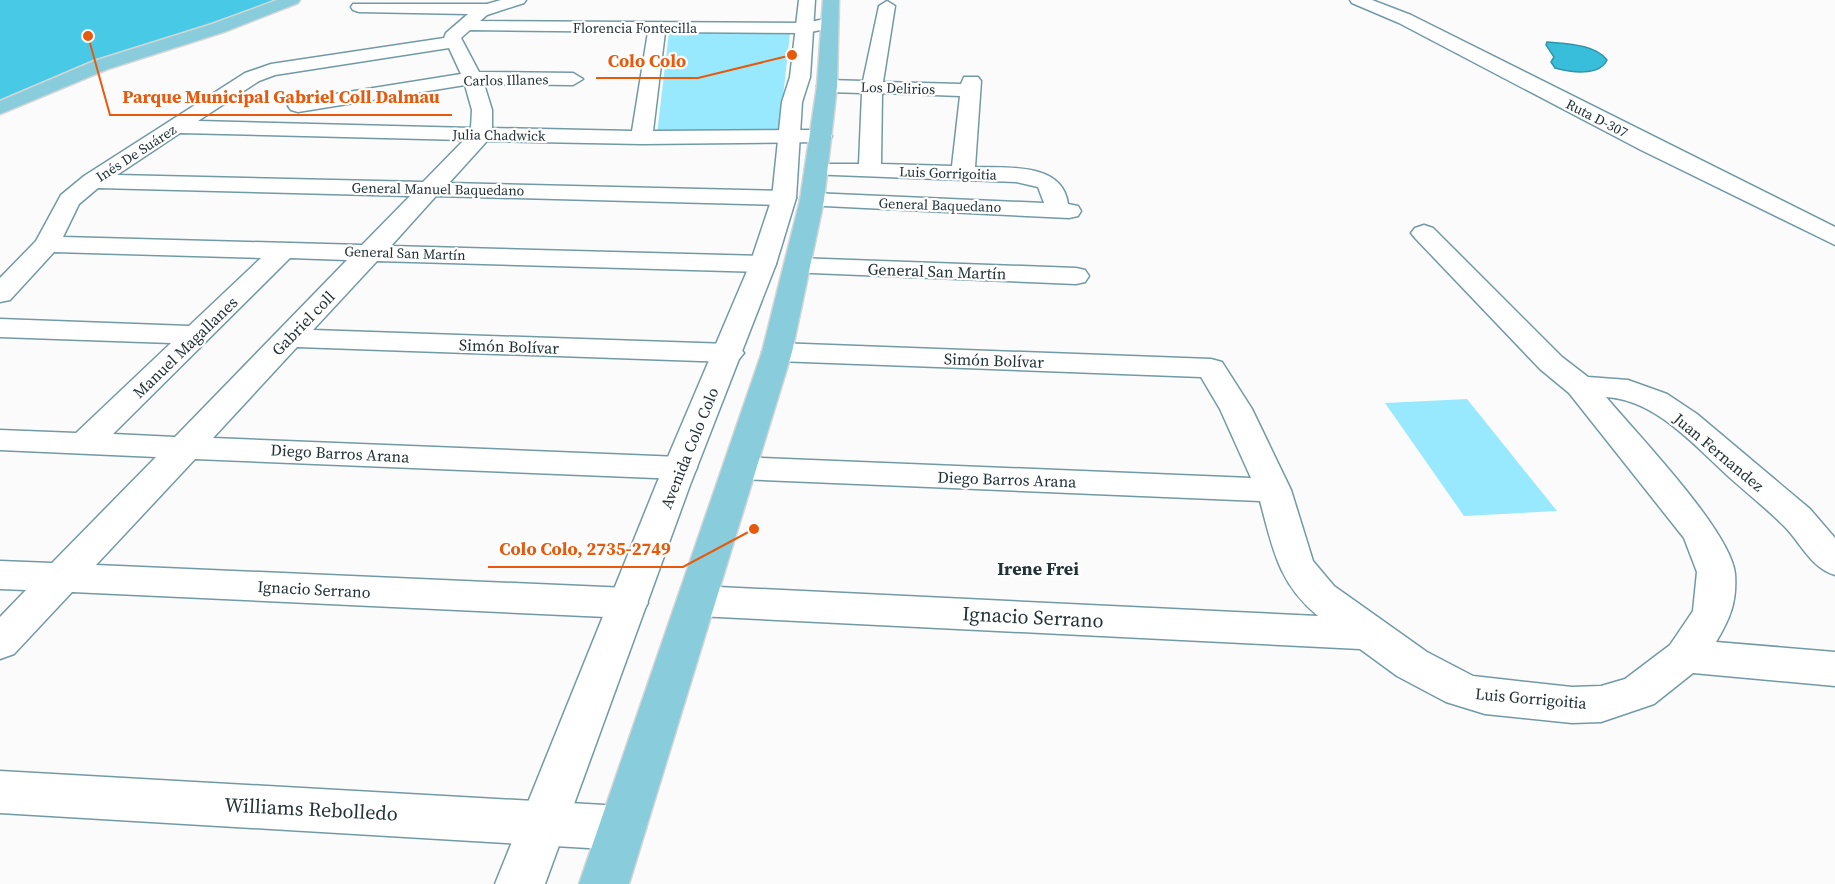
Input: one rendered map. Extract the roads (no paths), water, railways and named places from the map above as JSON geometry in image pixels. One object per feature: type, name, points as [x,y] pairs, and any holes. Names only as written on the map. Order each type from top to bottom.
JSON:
[{"type":"main road","points":[[0,108],[101,65],[218,28],[292,0]]},
{"type":"main road","name":"Avenida Colo Colo","points":[[804,189],[821,136],[827,86],[822,17]]},
{"type":"main road","name":"Avenida Colo Colo","points":[[604,884],[698,601],[777,352],[780,265]]},
{"type":"street","points":[[359,7],[487,9],[518,0]]},
{"type":"street","name":"Avenida Colo Colo","points":[[520,884],[680,468],[729,353],[780,265],[804,189],[788,138],[792,102],[822,17],[807,0]]},
{"type":"street","name":"Ruta D-307","points":[[1358,0],[1405,19],[1649,146],[1835,237]]},
{"type":"street","points":[[870,170],[872,87],[886,6]]},
{"type":"street","points":[[481,135],[485,119],[460,34],[487,9]]},
{"type":"street","name":"Florencia Fontecilla","points":[[460,34],[657,28],[822,17]]},
{"type":"street","points":[[642,138],[657,28]]},
{"type":"street","name":"Inés De Suárez","points":[[0,294],[47,244],[69,200],[92,181],[252,77],[271,70],[460,34]]},
{"type":"street","name":"Carlos Illanes","points":[[298,106],[472,78],[573,79]]},
{"type":"street","name":"Los Delirios","points":[[827,86],[970,86],[963,173]]},
{"type":"street","name":"Julia Chadwick","points":[[176,127],[642,138],[821,136]]},
{"type":"street","name":"Gabriel coll","points":[[0,643],[481,135]]},
{"type":"street","name":"Luis Gorrigoitia","points":[[804,189],[870,170],[1016,175],[1044,181],[1056,191],[1063,210]]},
{"type":"street","name":"General Manuel Baquedano","points":[[92,181],[432,189],[804,189]]},
{"type":"street","name":"General Baquedano","points":[[804,189],[1063,210]]},
{"type":"street","name":"Luis Gorrigoitia","points":[[1211,368],[1236,409],[1274,490],[1296,566],[1320,596],[1368,634],[1412,664],[1461,690],[1485,697],[1572,705],[1601,704],[1639,692],[1685,656],[1713,614],[1716,572],[1701,534],[1580,386],[1551,363],[1425,233]]},
{"type":"street","name":"General San Martín","points":[[47,244],[371,252],[1076,276]]},
{"type":"street","name":"Manuel Magallanes","points":[[85,444],[284,250]]},
{"type":"street","points":[[0,328],[197,335]]},
{"type":"street","name":"Simón Bolívar","points":[[289,338],[729,353]]},
{"type":"street","name":"Simón Bolívar","points":[[777,352],[1211,368]]},
{"type":"street","name":"Juan Fernandez","points":[[1580,386],[1628,389],[1656,401],[1686,421],[1797,518],[1835,562]]},
{"type":"street","name":"Diego Barros Arana","points":[[0,440],[680,468]]},
{"type":"street","name":"Diego Barros Arana","points":[[740,468],[1274,490]]},
{"type":"street","name":"Ignacio Serrano","points":[[0,575],[628,603]]},
{"type":"street","name":"Ignacio Serrano","points":[[698,601],[1368,634]]},
{"type":"street","points":[[1685,656],[1835,669]]},
{"type":"street","name":"Williams Rebolledo","points":[[0,792],[622,828]]},
{"type":"place","name":"Parque Municipal Gabriel Coll Dalmau","points":[[88,36]]},
{"type":"place","name":"Colo Colo","points":[[792,55]]},
{"type":"place","name":"Colo Colo, 2735-2749","points":[[754,529]]},
{"type":"district","name":"Irene Frei","points":[[1038,569]]}]
